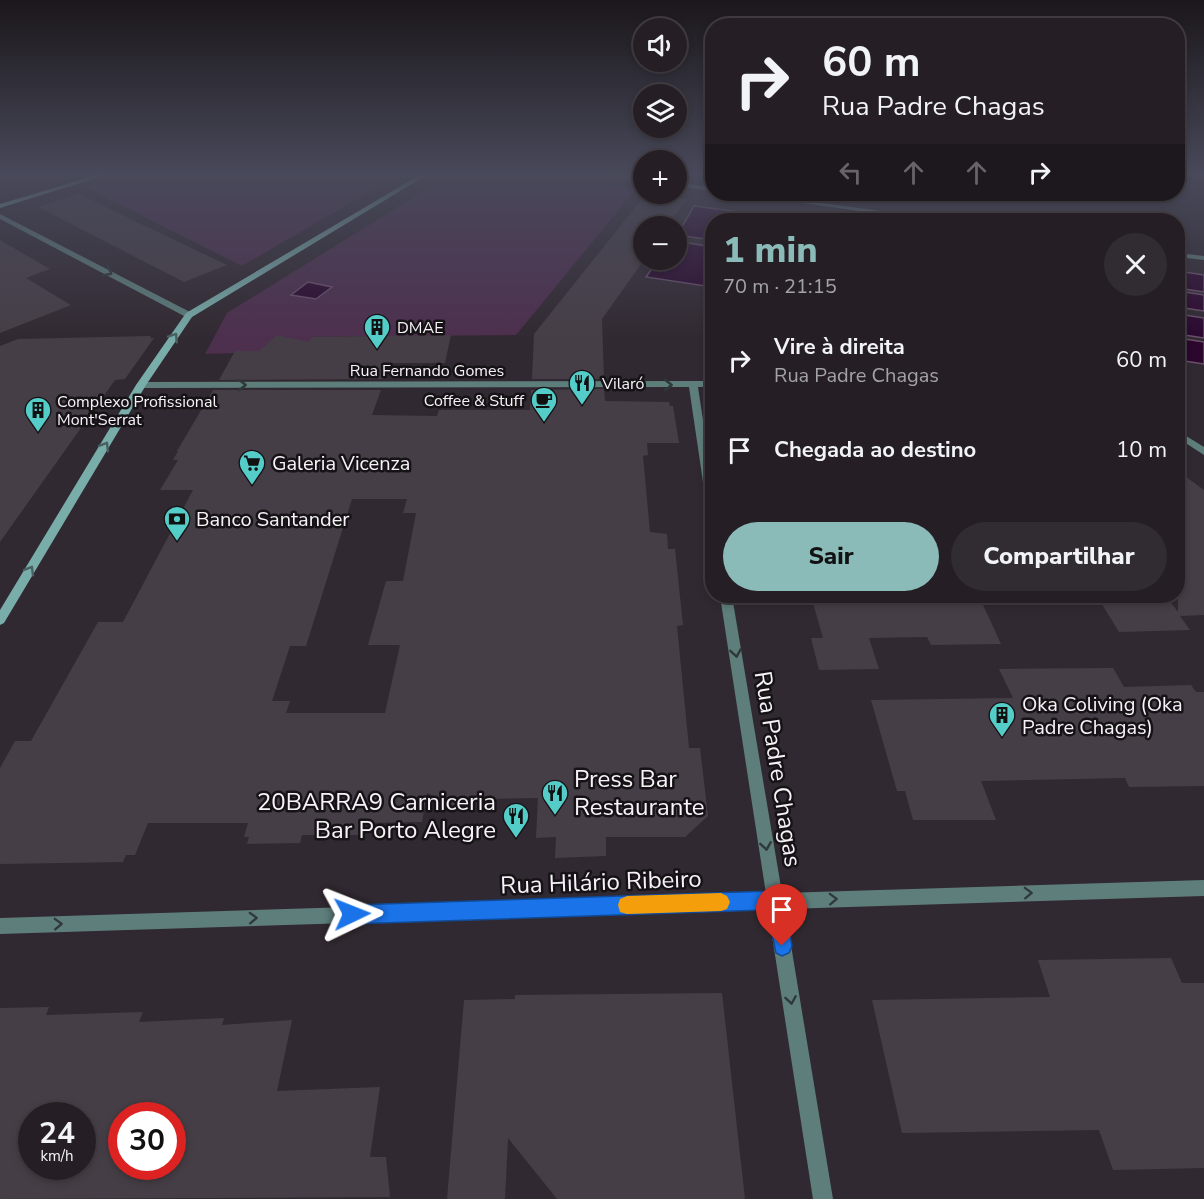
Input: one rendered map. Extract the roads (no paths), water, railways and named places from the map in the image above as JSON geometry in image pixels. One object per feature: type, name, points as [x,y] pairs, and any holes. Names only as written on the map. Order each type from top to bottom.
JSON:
[{"type":"main road","points":[[0,620],[141,385],[189,315],[333,229]]},
{"type":"street","points":[[25,229],[189,315]]},
{"type":"street","points":[[1185,256],[1204,258]]},
{"type":"street","name":"Rua Fernando Gomes","points":[[141,385],[705,384]]},
{"type":"street","points":[[693,385],[705,463]]},
{"type":"street","points":[[1185,439],[1204,452]]},
{"type":"street","name":"Rua Padre Chagas","points":[[727,603],[824,1199]]},
{"type":"street","name":"Rua Hilário Ribeiro","points":[[0,926],[1204,888]]},
{"type":"place","name":"DMAE","points":[[377,350]]},
{"type":"place","name":"Vilaró","points":[[582,406]]},
{"type":"place","name":"Coffee & Stuff","points":[[544,423]]},
{"type":"place","name":"Complexo Profissional Mont'Serrat","points":[[38,433]]},
{"type":"place","name":"Galeria Vicenza","points":[[252,486]]},
{"type":"place","name":"Banco Santander","points":[[177,542]]},
{"type":"place","name":"Oka Coliving (Oka Padre Chagas)","points":[[1002,738]]},
{"type":"place","name":"Press Bar Restaurante","points":[[555,816]]},
{"type":"place","name":"20BARRA9 Carniceria Bar Porto Alegre","points":[[516,839]]}]
